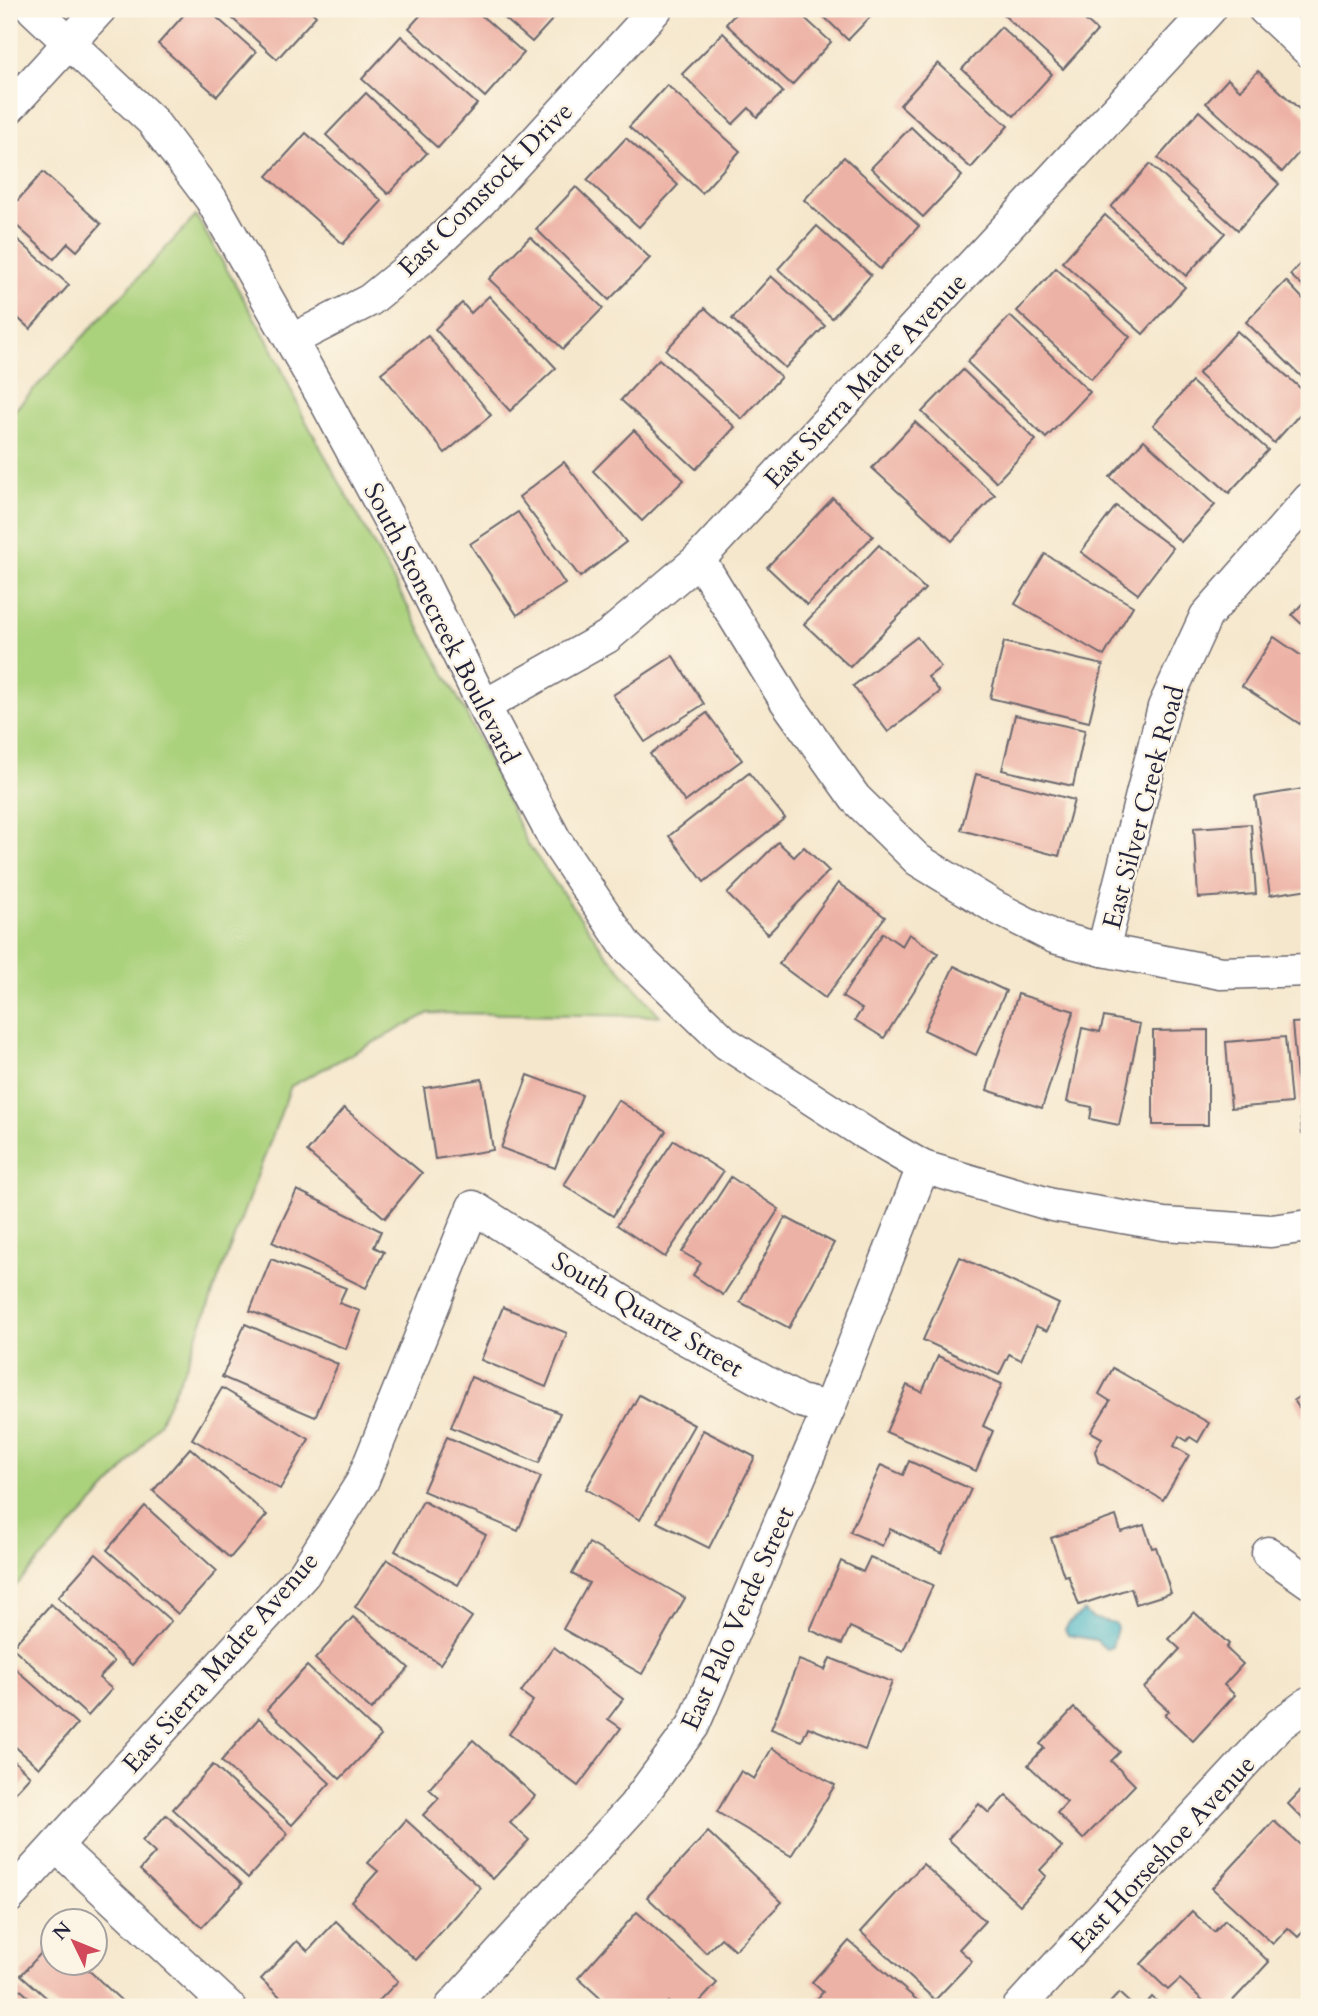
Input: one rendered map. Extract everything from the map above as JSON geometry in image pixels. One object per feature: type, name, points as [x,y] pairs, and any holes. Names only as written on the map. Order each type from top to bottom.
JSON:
[{"type":"street","name":"South Stonecreek Boulevard","points":[[33,9],[152,121],[211,199],[292,340],[419,575],[555,840],[626,946],[726,1043],[844,1121],[923,1167],[1052,1205],[1164,1224],[1271,1231],[1309,1226]]},
{"type":"street","points":[[9,108],[100,9]]},
{"type":"street","name":"East Comstock Drive","points":[[292,340],[370,300],[419,261],[481,201],[656,9]]},
{"type":"street","name":"East Sierra Madre Avenue","points":[[484,706],[607,638],[699,559],[1210,9]]},
{"type":"street","points":[[1264,9],[1309,51]]},
{"type":"street","name":"East Silver Creek Road","points":[[1103,950],[1164,707],[1206,616],[1309,499]]},
{"type":"street","points":[[699,559],[786,701],[855,797],[918,860],[995,907],[1054,937],[1103,950],[1220,973],[1309,970]]},
{"type":"street","name":"East Palo Verde Street","points":[[451,2007],[634,1807],[693,1726],[829,1408],[923,1167]]},
{"type":"street","name":"East Sierra Madre Avenue","points":[[9,1897],[304,1574],[362,1482],[473,1207]]},
{"type":"street","name":"South Quartz Street","points":[[473,1207],[653,1321],[800,1401],[829,1408]]},
{"type":"street","points":[[1268,1553],[1309,1582]]},
{"type":"street","name":"East Horseshoe Avenue","points":[[1019,2007],[1279,1725],[1309,1703]]},
{"type":"street","points":[[56,1846],[229,2007]]},
{"type":"green space","points":[[196,216],[273,350],[302,414],[464,709],[527,843],[605,952],[660,1016],[429,1013],[291,1086],[186,1365],[159,1423],[122,1472],[9,1593],[9,416]]},
{"type":"water","points":[[1084,1611],[1091,1618],[1115,1623],[1117,1628],[1112,1647],[1106,1649],[1096,1640],[1068,1635],[1065,1629],[1068,1624]]},
{"type":"building","points":[[189,9],[207,9],[256,52],[217,96],[158,44]]},
{"type":"building","points":[[222,9],[309,9],[316,16],[277,59]]},
{"type":"building","points":[[426,9],[474,9],[524,53],[485,97],[409,28]]},
{"type":"building","points":[[494,9],[562,9],[532,42]]},
{"type":"building","points":[[740,9],[795,9],[831,42],[792,85],[726,24]]},
{"type":"building","points":[[816,9],[878,9],[848,40]]},
{"type":"building","points":[[997,9],[1073,9],[1097,31],[1063,69]]},
{"type":"building","points":[[1098,9],[1113,9],[1106,16]]},
{"type":"building","points":[[1001,27],[1052,74],[1014,116],[962,69]]},
{"type":"building","points":[[723,33],[783,92],[757,117],[749,108],[733,124],[682,74]]},
{"type":"building","points":[[401,36],[477,104],[438,148],[362,79]]},
{"type":"building","points":[[938,63],[1008,126],[971,168],[900,105]]},
{"type":"building","points":[[1258,71],[1309,118],[1309,141],[1282,172],[1206,103],[1228,79],[1240,90]]},
{"type":"building","points":[[667,85],[740,151],[702,193],[629,127]]},
{"type":"building","points":[[366,93],[427,153],[388,194],[326,135]]},
{"type":"building","points":[[1199,111],[1279,184],[1238,230],[1158,158]]},
{"type":"building","points":[[911,127],[962,176],[923,217],[871,168]]},
{"type":"building","points":[[306,133],[382,201],[343,244],[267,176]]},
{"type":"building","points":[[626,138],[678,185],[639,227],[587,180]]},
{"type":"building","points":[[844,157],[919,226],[880,269],[804,200]]},
{"type":"building","points":[[1150,164],[1225,233],[1186,276],[1111,207]]},
{"type":"building","points":[[43,172],[101,224],[77,251],[68,243],[54,259],[9,219],[9,210]]},
{"type":"building","points":[[576,187],[650,258],[609,300],[536,229]]},
{"type":"building","points":[[1105,215],[1185,287],[1143,334],[1062,262]]},
{"type":"building","points":[[817,226],[871,275],[832,318],[778,269]]},
{"type":"building","points":[[9,232],[69,285],[30,329],[9,310]]},
{"type":"building","points":[[530,237],[603,308],[563,349],[489,279]]},
{"type":"building","points":[[1309,254],[1309,292],[1290,275]]},
{"type":"building","points":[[1056,268],[1130,337],[1091,379],[1017,311]]},
{"type":"building","points":[[771,276],[825,326],[785,368],[732,319]]},
{"type":"building","points":[[1286,281],[1309,305],[1309,384],[1246,322]]},
{"type":"building","points":[[489,296],[556,368],[510,411],[435,329],[462,303],[471,313]]},
{"type":"building","points":[[705,308],[781,377],[742,419],[666,350]]},
{"type":"building","points":[[1010,316],[1090,392],[1046,438],[967,362]]},
{"type":"building","points":[[1237,331],[1309,396],[1309,404],[1274,443],[1198,374]]},
{"type":"building","points":[[428,336],[491,415],[445,453],[381,373]]},
{"type":"building","points":[[659,359],[735,427],[696,469],[621,400]]},
{"type":"building","points":[[963,370],[1036,440],[996,482],[922,412]]},
{"type":"building","points":[[1192,382],[1268,450],[1229,493],[1153,425]]},
{"type":"building","points":[[915,422],[995,495],[952,541],[872,468]]},
{"type":"building","points":[[634,430],[684,480],[642,521],[593,471]]},
{"type":"building","points":[[1144,440],[1215,505],[1181,542],[1110,477]]},
{"type":"building","points":[[564,462],[626,542],[580,577],[519,497]]},
{"type":"building","points":[[833,498],[873,536],[807,605],[767,567]]},
{"type":"building","points":[[1116,506],[1173,548],[1138,594],[1081,552]]},
{"type":"building","points":[[518,512],[565,584],[517,615],[470,544]]},
{"type":"building","points":[[879,545],[925,589],[850,667],[804,624]]},
{"type":"building","points":[[1045,554],[1133,606],[1104,656],[1015,604]]},
{"type":"building","points":[[1309,596],[1309,631],[1292,615]]},
{"type":"building","points":[[917,637],[941,667],[928,677],[940,692],[888,732],[853,686]]},
{"type":"building","points":[[1274,637],[1309,661],[1309,710],[1300,724],[1242,686]]},
{"type":"building","points":[[1004,642],[1103,665],[1089,722],[990,698]]},
{"type":"building","points":[[673,656],[704,704],[645,742],[613,695]]},
{"type":"building","points":[[707,713],[742,760],[685,802],[650,754]]},
{"type":"building","points":[[1015,715],[1085,730],[1073,786],[1002,770]]},
{"type":"building","points":[[749,773],[785,818],[704,882],[669,836]]},
{"type":"building","points":[[976,774],[1074,800],[1059,856],[961,830]]},
{"type":"building","points":[[1309,788],[1309,889],[1270,895],[1255,797]]},
{"type":"building","points":[[1251,824],[1256,894],[1198,898],[1194,828]]},
{"type":"building","points":[[778,842],[794,857],[804,847],[829,871],[768,934],[727,894]]},
{"type":"building","points":[[838,883],[885,917],[825,998],[779,964]]},
{"type":"building","points":[[883,933],[902,946],[909,934],[938,953],[884,1038],[855,1020],[862,1009],[842,997]]},
{"type":"building","points":[[954,966],[1006,991],[976,1055],[924,1030]]},
{"type":"building","points":[[1018,994],[1074,1011],[1042,1108],[987,1090]]},
{"type":"building","points":[[1104,1017],[1140,1024],[1119,1125],[1090,1119],[1092,1107],[1067,1102],[1082,1028],[1100,1032]]},
{"type":"building","points":[[1309,1022],[1309,1133],[1302,1134],[1292,1023]]},
{"type":"building","points":[[1208,1030],[1208,1125],[1153,1125],[1153,1031]]},
{"type":"building","points":[[1285,1037],[1291,1103],[1231,1108],[1226,1042]]},
{"type":"building","points":[[528,1075],[582,1095],[555,1168],[501,1148]]},
{"type":"building","points":[[482,1079],[493,1150],[435,1159],[424,1088]]},
{"type":"building","points":[[618,1100],[666,1131],[613,1216],[564,1185]]},
{"type":"building","points":[[344,1108],[422,1173],[385,1218],[307,1152]]},
{"type":"building","points":[[674,1140],[723,1172],[665,1257],[617,1225]]},
{"type":"building","points":[[731,1177],[779,1209],[723,1295],[693,1275],[701,1263],[682,1252]]},
{"type":"building","points":[[297,1190],[381,1231],[374,1247],[384,1252],[366,1288],[272,1242]]},
{"type":"building","points":[[785,1217],[834,1243],[789,1328],[740,1302]]},
{"type":"building","points":[[960,1257],[1059,1304],[1047,1331],[1036,1326],[1021,1360],[1009,1354],[999,1375],[923,1340]]},
{"type":"building","points":[[271,1259],[346,1288],[339,1303],[360,1311],[346,1349],[250,1311]]},
{"type":"building","points":[[503,1307],[567,1333],[546,1387],[481,1360]]},
{"type":"building","points":[[245,1324],[338,1364],[315,1417],[222,1377]]},
{"type":"building","points":[[938,1356],[1002,1384],[983,1426],[993,1431],[976,1471],[886,1432],[907,1385],[922,1392]]},
{"type":"building","points":[[1113,1368],[1209,1423],[1198,1442],[1190,1437],[1187,1441],[1179,1436],[1174,1446],[1189,1455],[1163,1500],[1098,1462],[1095,1451],[1102,1438],[1091,1432],[1110,1401],[1099,1394]]},
{"type":"building","points":[[471,1377],[560,1413],[539,1463],[451,1427]]},
{"type":"building","points":[[222,1388],[309,1439],[280,1489],[192,1439]]},
{"type":"building","points":[[1309,1390],[1309,1423],[1294,1400]]},
{"type":"building","points":[[639,1395],[694,1425],[640,1520],[586,1489]]},
{"type":"building","points":[[703,1430],[755,1457],[709,1548],[657,1522]]},
{"type":"building","points":[[447,1437],[541,1477],[518,1531],[423,1491]]},
{"type":"building","points":[[190,1448],[267,1515],[230,1558],[153,1491]]},
{"type":"building","points":[[909,1461],[971,1489],[942,1553],[890,1529],[882,1546],[850,1532],[881,1465],[903,1475]]},
{"type":"building","points":[[423,1501],[486,1535],[458,1585],[395,1551]]},
{"type":"building","points":[[145,1506],[217,1571],[178,1614],[107,1550]]},
{"type":"building","points":[[1116,1516],[1121,1532],[1144,1525],[1152,1548],[1156,1547],[1171,1593],[1136,1604],[1131,1588],[1079,1605],[1068,1575],[1064,1576],[1051,1538]]},
{"type":"building","points":[[589,1543],[685,1598],[642,1674],[563,1629],[589,1583],[572,1574]]},
{"type":"building","points":[[96,1554],[171,1621],[132,1665],[58,1597]]},
{"type":"building","points":[[870,1557],[933,1585],[903,1651],[850,1627],[842,1644],[810,1630],[841,1561],[863,1572]]},
{"type":"building","points":[[387,1559],[472,1617],[440,1664],[355,1607]]},
{"type":"building","points":[[51,1604],[114,1662],[99,1678],[112,1689],[88,1716],[12,1647]]},
{"type":"building","points":[[1194,1612],[1229,1644],[1226,1648],[1243,1664],[1224,1685],[1235,1695],[1193,1741],[1165,1715],[1169,1711],[1144,1688],[1180,1649],[1169,1639]]},
{"type":"building","points":[[353,1617],[409,1668],[371,1710],[315,1659]]},
{"type":"building","points":[[554,1647],[623,1699],[608,1719],[621,1728],[578,1786],[509,1734],[533,1701],[521,1692]]},
{"type":"building","points":[[830,1658],[892,1682],[865,1750],[808,1727],[802,1741],[771,1729],[799,1660],[825,1670]]},
{"type":"building","points":[[9,1663],[77,1724],[39,1768],[9,1741]]},
{"type":"building","points":[[307,1666],[381,1736],[340,1779],[267,1709]]},
{"type":"building","points":[[1074,1708],[1120,1752],[1111,1761],[1135,1785],[1083,1839],[1057,1813],[1067,1802],[1028,1765],[1044,1748],[1040,1744]]},
{"type":"building","points":[[259,1718],[330,1783],[292,1825],[221,1761]]},
{"type":"building","points":[[473,1740],[535,1796],[510,1823],[529,1840],[493,1879],[423,1815],[439,1798],[429,1789]]},
{"type":"building","points":[[772,1748],[835,1785],[791,1856],[717,1812],[741,1771],[754,1779]]},
{"type":"building","points":[[9,1756],[30,1776],[9,1799]]},
{"type":"building","points":[[213,1765],[288,1834],[248,1878],[173,1809]]},
{"type":"building","points":[[1309,1782],[1309,1825],[1288,1804]]},
{"type":"building","points":[[1006,1795],[1062,1847],[1040,1870],[1046,1876],[1020,1905],[948,1839],[979,1804],[989,1813]]},
{"type":"building","points":[[166,1815],[242,1884],[202,1927],[140,1870],[155,1853],[142,1841]]},
{"type":"building","points":[[406,1820],[481,1888],[416,1960],[351,1901],[378,1871],[368,1863]]},
{"type":"building","points":[[1274,1821],[1309,1853],[1309,1925],[1298,1937],[1288,1928],[1273,1944],[1212,1888]]},
{"type":"building","points":[[708,1832],[782,1902],[735,1950],[721,1938],[706,1953],[647,1897]]},
{"type":"building","points":[[923,1864],[985,1921],[959,1949],[972,1961],[935,2000],[861,1932]]},
{"type":"building","points":[[1192,1911],[1214,1932],[1225,1920],[1269,1962],[1227,2007],[1210,2007],[1180,1979],[1168,1990],[1141,1964]]},
{"type":"building","points":[[637,1912],[717,1983],[695,2007],[673,2007],[668,2002],[664,2007],[610,2007],[578,1978]]},
{"type":"building","points":[[336,1921],[398,1981],[373,2007],[291,2007],[261,1979],[297,1941],[308,1951]]},
{"type":"building","points":[[849,1941],[925,2007],[810,2007],[823,1992],[812,1982]]},
{"type":"building","points":[[38,1956],[38,1978],[97,1978],[124,2003],[120,2007],[57,2007],[21,1975]]},
{"type":"building","points":[[15,1985],[40,2007],[9,2007],[9,1992]]},
{"type":"building","points":[[1119,1993],[1134,2007],[1106,2007]]},
{"type":"building","points":[[1152,1997],[1163,2007],[1143,2007]]}]
